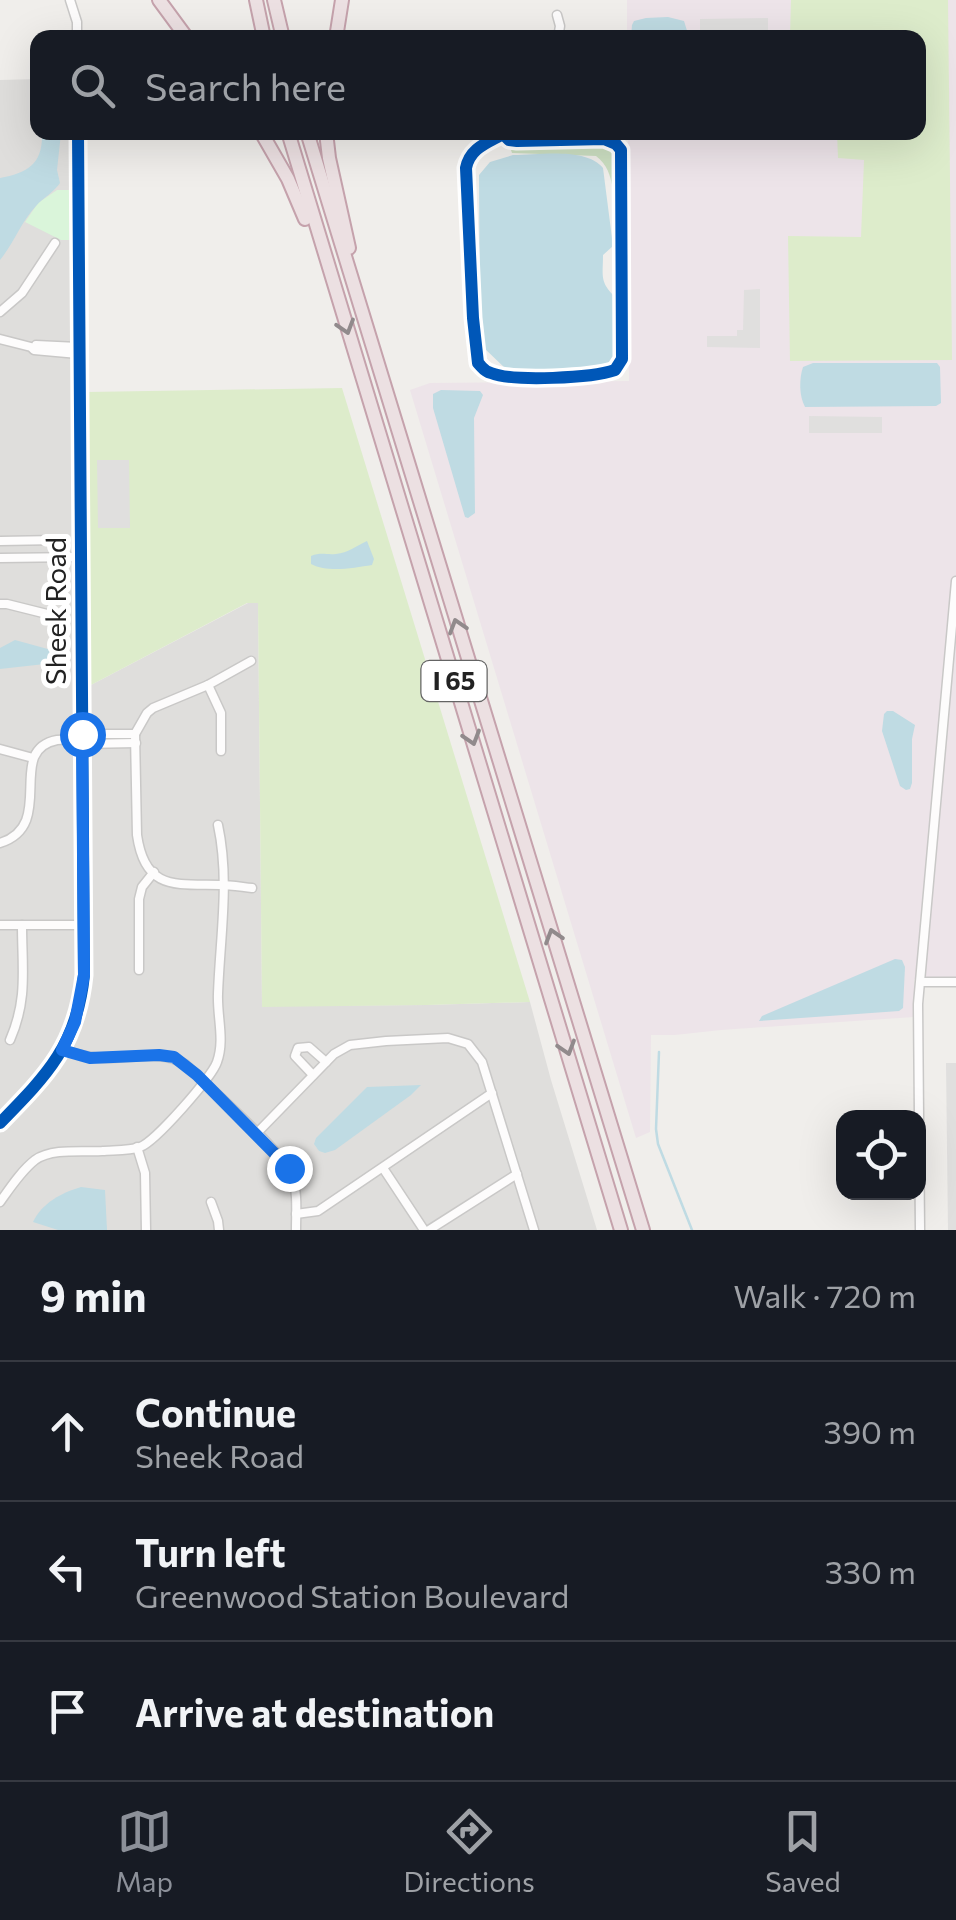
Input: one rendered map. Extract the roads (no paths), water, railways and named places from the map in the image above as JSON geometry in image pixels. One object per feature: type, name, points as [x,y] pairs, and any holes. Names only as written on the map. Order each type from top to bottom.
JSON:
[{"type":"highway","points":[[159,0],[181,30]]},
{"type":"highway","points":[[256,0],[262,30]]},
{"type":"highway","points":[[274,0],[281,30]]},
{"type":"highway","points":[[337,30],[342,0]]},
{"type":"highway","points":[[266,140],[288,179],[328,268]]},
{"type":"highway","name":"I 65","points":[[290,140],[621,1230]]},
{"type":"highway","name":"I 65","points":[[308,140],[644,1230]]},
{"type":"highway","points":[[327,140],[376,362]]},
{"type":"street","points":[[70,0],[77,30]]},
{"type":"street","points":[[557,15],[559,30]]},
{"type":"street","name":"Sheek Road","points":[[0,1123],[42,1079],[62,1050],[82,996],[78,140]]},
{"type":"street","points":[[492,140],[476,149],[466,168],[478,363],[489,373],[504,376],[590,376],[615,370],[622,359],[619,146],[604,140],[509,140]]},
{"type":"street","points":[[0,312],[22,293],[54,243]]},
{"type":"street","points":[[0,339],[44,352],[78,350]]},
{"type":"street","points":[[0,541],[58,540]]},
{"type":"street","points":[[0,558],[80,557]]},
{"type":"street","points":[[920,1230],[918,1004],[952,693],[956,581]]},
{"type":"street","points":[[0,604],[56,616]]},
{"type":"street","points":[[251,661],[208,685],[152,708],[136,738],[137,835],[144,861],[165,881],[179,886],[252,888]]},
{"type":"street","points":[[208,685],[221,713],[221,751]]},
{"type":"street","points":[[0,843],[18,835],[27,822],[32,758],[39,750],[51,742],[136,738]]},
{"type":"street","points":[[0,750],[32,758]]},
{"type":"street","points":[[0,1202],[35,1160],[50,1154],[137,1147],[154,1138],[212,1074],[220,1051],[218,997],[224,885],[218,826]]},
{"type":"street","points":[[139,970],[139,899],[154,872]]},
{"type":"street","points":[[0,925],[83,925]]},
{"type":"street","points":[[10,1040],[23,1001],[22,925]]},
{"type":"street","points":[[921,982],[956,982]]},
{"type":"street","points":[[257,1133],[334,1054],[350,1045],[448,1038],[468,1044],[482,1062],[534,1230]]},
{"type":"street","points":[[313,1075],[295,1056],[298,1048],[309,1047],[326,1062]]},
{"type":"street","points":[[62,1050],[90,1058],[159,1055],[174,1057],[184,1064],[289,1168],[295,1186],[296,1230]]},
{"type":"street","points":[[296,1214],[318,1211],[492,1093]]},
{"type":"street","points":[[137,1147],[145,1172],[146,1230]]},
{"type":"street","points":[[383,1168],[426,1230],[517,1174]]},
{"type":"street","points":[[210,1202],[219,1230]]},
{"type":"water","points":[[634,21],[684,21],[687,30],[632,30]]},
{"type":"water","points":[[42,140],[60,140],[57,170],[60,183],[31,212],[0,260],[0,178],[26,170],[37,160]]},
{"type":"water","points":[[513,155],[574,155],[595,161],[603,168],[613,246],[603,255],[603,274],[607,288],[617,299],[614,367],[587,373],[517,373],[507,370],[480,348],[479,175],[490,162]]},
{"type":"water","points":[[813,363],[937,363],[941,403],[805,407],[800,382],[803,367]]},
{"type":"water","points":[[441,390],[480,391],[483,395],[474,418],[475,513],[468,518],[433,408],[433,394]]},
{"type":"water","points":[[367,541],[374,559],[372,565],[333,569],[311,564],[311,556],[348,551]]},
{"type":"water","points":[[15,640],[55,651],[54,661],[0,669],[0,648]]},
{"type":"water","points":[[887,711],[915,725],[910,789],[900,786],[882,731]]},
{"type":"water","points":[[895,959],[902,960],[905,967],[903,1008],[899,1011],[759,1021],[762,1016]]},
{"type":"water","points":[[421,1085],[335,1150],[325,1153],[314,1144],[367,1087]]},
{"type":"water","points":[[81,1187],[105,1190],[107,1230],[58,1230],[33,1222],[53,1200]]},
{"type":"waterway","points":[[659,1052],[658,1144],[692,1230]]}]
